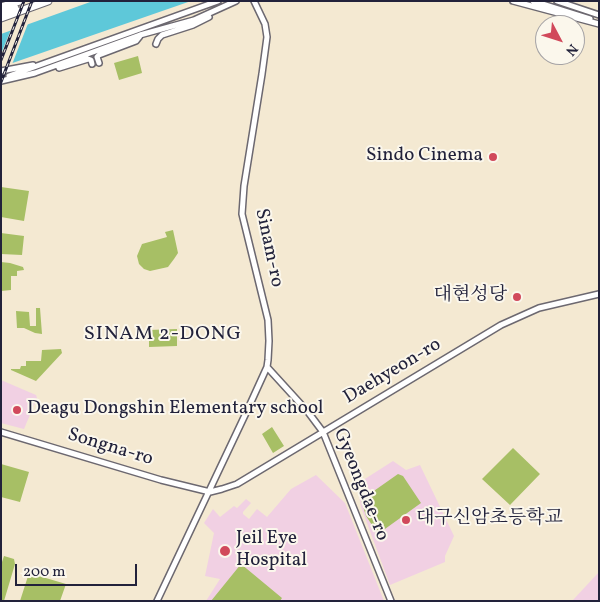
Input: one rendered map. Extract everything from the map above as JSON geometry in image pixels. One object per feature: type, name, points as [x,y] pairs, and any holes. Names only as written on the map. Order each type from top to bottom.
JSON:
[{"type":"highway","points":[[1,7],[20,1]]},
{"type":"highway","points":[[1,12],[41,1]]},
{"type":"highway","points":[[1,18],[48,1]]},
{"type":"main road","points":[[1,80],[218,1]]},
{"type":"main road","points":[[1,80],[49,69],[140,35],[194,20],[236,1]]},
{"type":"main road","name":"Sinam-ro","points":[[157,601],[210,492],[267,367],[270,341],[268,320],[242,214],[244,186],[267,37],[265,24],[254,1]]},
{"type":"main road","points":[[513,1],[599,23]]},
{"type":"main road","points":[[533,1],[599,23]]},
{"type":"main road","points":[[557,1],[599,15]]},
{"type":"main road","points":[[156,44],[162,35],[193,25],[226,6]]},
{"type":"main road","points":[[98,63],[97,57],[99,55],[136,41],[140,35]]},
{"type":"main road","points":[[45,63],[49,69],[55,70],[88,59],[92,64]]},
{"type":"main road","points":[[1,71],[45,63]]},
{"type":"main road","name":"Daehyeon-ro","points":[[210,492],[236,484],[501,325],[539,308],[599,294]]},
{"type":"main road","name":"Gyeongdae-ro","points":[[267,367],[308,412],[323,432],[391,601]]},
{"type":"main road","name":"Songna-ro","points":[[1,432],[161,480],[210,492]]},
{"type":"shaded area","name":"Deagu Dongshin Elementary school","points":[[1,380],[36,395],[37,398],[24,429],[1,423]]},
{"type":"shaded area","name":"대구신암초등학교","points":[[393,461],[406,470],[420,465],[454,536],[445,556],[445,562],[390,585],[361,507],[357,484]]},
{"type":"shaded area","points":[[316,475],[345,503],[384,601],[206,601],[220,579],[205,576],[214,533],[204,523],[213,509],[220,517],[234,506],[237,508],[246,499],[251,503],[243,514],[249,519],[257,509],[267,517],[291,489]]},
{"type":"shaded area","points":[[599,572],[599,601],[572,601]]},
{"type":"green space","points":[[138,56],[142,73],[119,80],[114,63]]},
{"type":"green space","points":[[1,187],[29,191],[24,221],[1,217]]},
{"type":"green space","points":[[173,230],[178,253],[174,259],[168,267],[150,271],[144,269],[139,264],[137,256],[142,244],[167,237],[165,232]]},
{"type":"green space","points":[[1,233],[24,236],[22,255],[1,254]]},
{"type":"green space","points":[[1,262],[23,267],[24,270],[17,271],[17,276],[11,276],[11,290],[1,291]]},
{"type":"green space","points":[[36,308],[40,308],[42,334],[24,328],[17,328],[16,311],[29,312],[30,326],[36,326]]},
{"type":"green space","points":[[177,329],[177,346],[149,347],[149,330]]},
{"type":"green space","points":[[61,349],[62,353],[36,381],[11,370],[26,366],[26,361],[41,361],[42,350]]},
{"type":"green space","points":[[272,427],[284,446],[273,453],[262,434]]},
{"type":"green space","points":[[513,448],[540,474],[510,505],[482,479]]},
{"type":"green space","points":[[1,464],[29,472],[20,502],[1,497]]},
{"type":"green space","points":[[398,474],[403,476],[421,503],[378,534],[366,516],[361,500]]},
{"type":"green space","points":[[4,556],[14,559],[15,564],[4,601],[1,601],[1,565]]},
{"type":"green space","points":[[241,564],[282,598],[280,601],[211,601]]},
{"type":"green space","points":[[29,573],[66,584],[60,601],[20,601]]},
{"type":"water","points":[[93,1],[191,1],[1,67],[1,34]]},
{"type":"pier","points":[[29,21],[11,67],[1,70],[1,54],[12,27]]},
{"type":"railway","points":[[1,60],[24,1]]},
{"type":"railway","points":[[1,82],[32,1]]},
{"type":"place","name":"Sindo Cinema","points":[[493,157]]},
{"type":"place","name":"대현성당","points":[[517,297]]},
{"type":"place","name":"Deagu Dongshin Elementary school","points":[[17,410]]},
{"type":"place","name":"대구신암초등학교","points":[[406,520]]},
{"type":"place","name":"Jeil Eye Hospital","points":[[225,551]]},
{"type":"district","name":"SINAM 2-DONG","points":[[163,335]]}]
